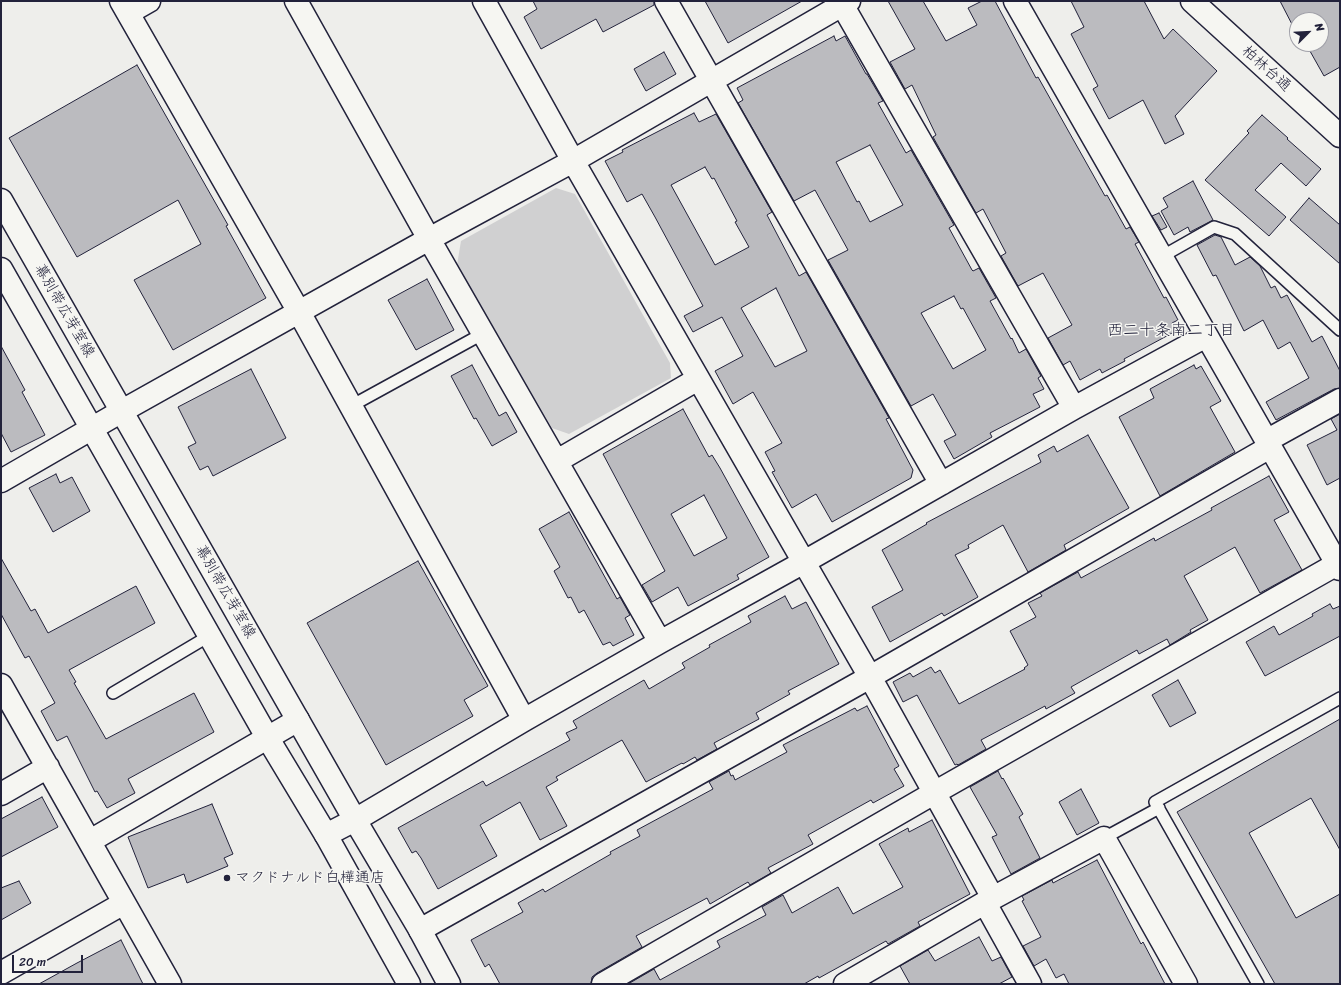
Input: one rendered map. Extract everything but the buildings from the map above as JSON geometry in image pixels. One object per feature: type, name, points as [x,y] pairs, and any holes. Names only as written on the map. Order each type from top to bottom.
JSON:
[{"type":"street","points":[[149,1],[124,7],[299,312],[524,720]]},
{"type":"street","points":[[296,1],[429,238],[660,642]]},
{"type":"street","points":[[484,1],[698,379],[870,677],[934,793],[1030,984]]},
{"type":"street","points":[[666,1],[942,484]]},
{"type":"street","points":[[603,984],[934,793],[1338,567],[1015,1]]},
{"type":"street","name":"柏林台通","points":[[1192,1],[1340,136]]},
{"type":"street","points":[[1,481],[429,238],[573,160],[844,2],[1074,408]]},
{"type":"street","name":"幕別帯広芽室線","points":[[1,200],[355,820],[420,930],[449,984]]},
{"type":"street","points":[[1,269],[267,738],[326,835],[409,984]]},
{"type":"street","points":[[326,835],[355,820],[660,642],[942,484],[1074,408],[1206,336]]},
{"type":"street","points":[[557,460],[698,379]]},
{"type":"street","points":[[420,930],[870,677],[1268,444],[1340,400]]},
{"type":"street","points":[[1,685],[170,984]]},
{"type":"street","points":[[90,841],[298,720]]},
{"type":"street","points":[[1,794],[48,767]]},
{"type":"street","points":[[844,984],[871,978],[989,900],[1104,838],[1186,984]]},
{"type":"street","points":[[1,973],[124,903]]},
{"type":"lane","points":[[1161,257],[1214,227],[1235,234],[1340,330]]},
{"type":"lane","points":[[351,406],[484,333]]},
{"type":"lane","points":[[113,693],[209,636]]},
{"type":"lane","points":[[1258,984],[1155,802],[1340,698]]},
{"type":"lane","points":[[1104,838],[1159,808]]},
{"type":"shaded area","points":[[556,188],[575,194],[670,363],[671,378],[569,434],[552,428],[457,265],[461,241]]},
{"type":"place","name":"マクドナルド白樺通店","points":[[227,878]]},
{"type":"district","name":"西二十条南二丁目","points":[[1171,331]]}]
